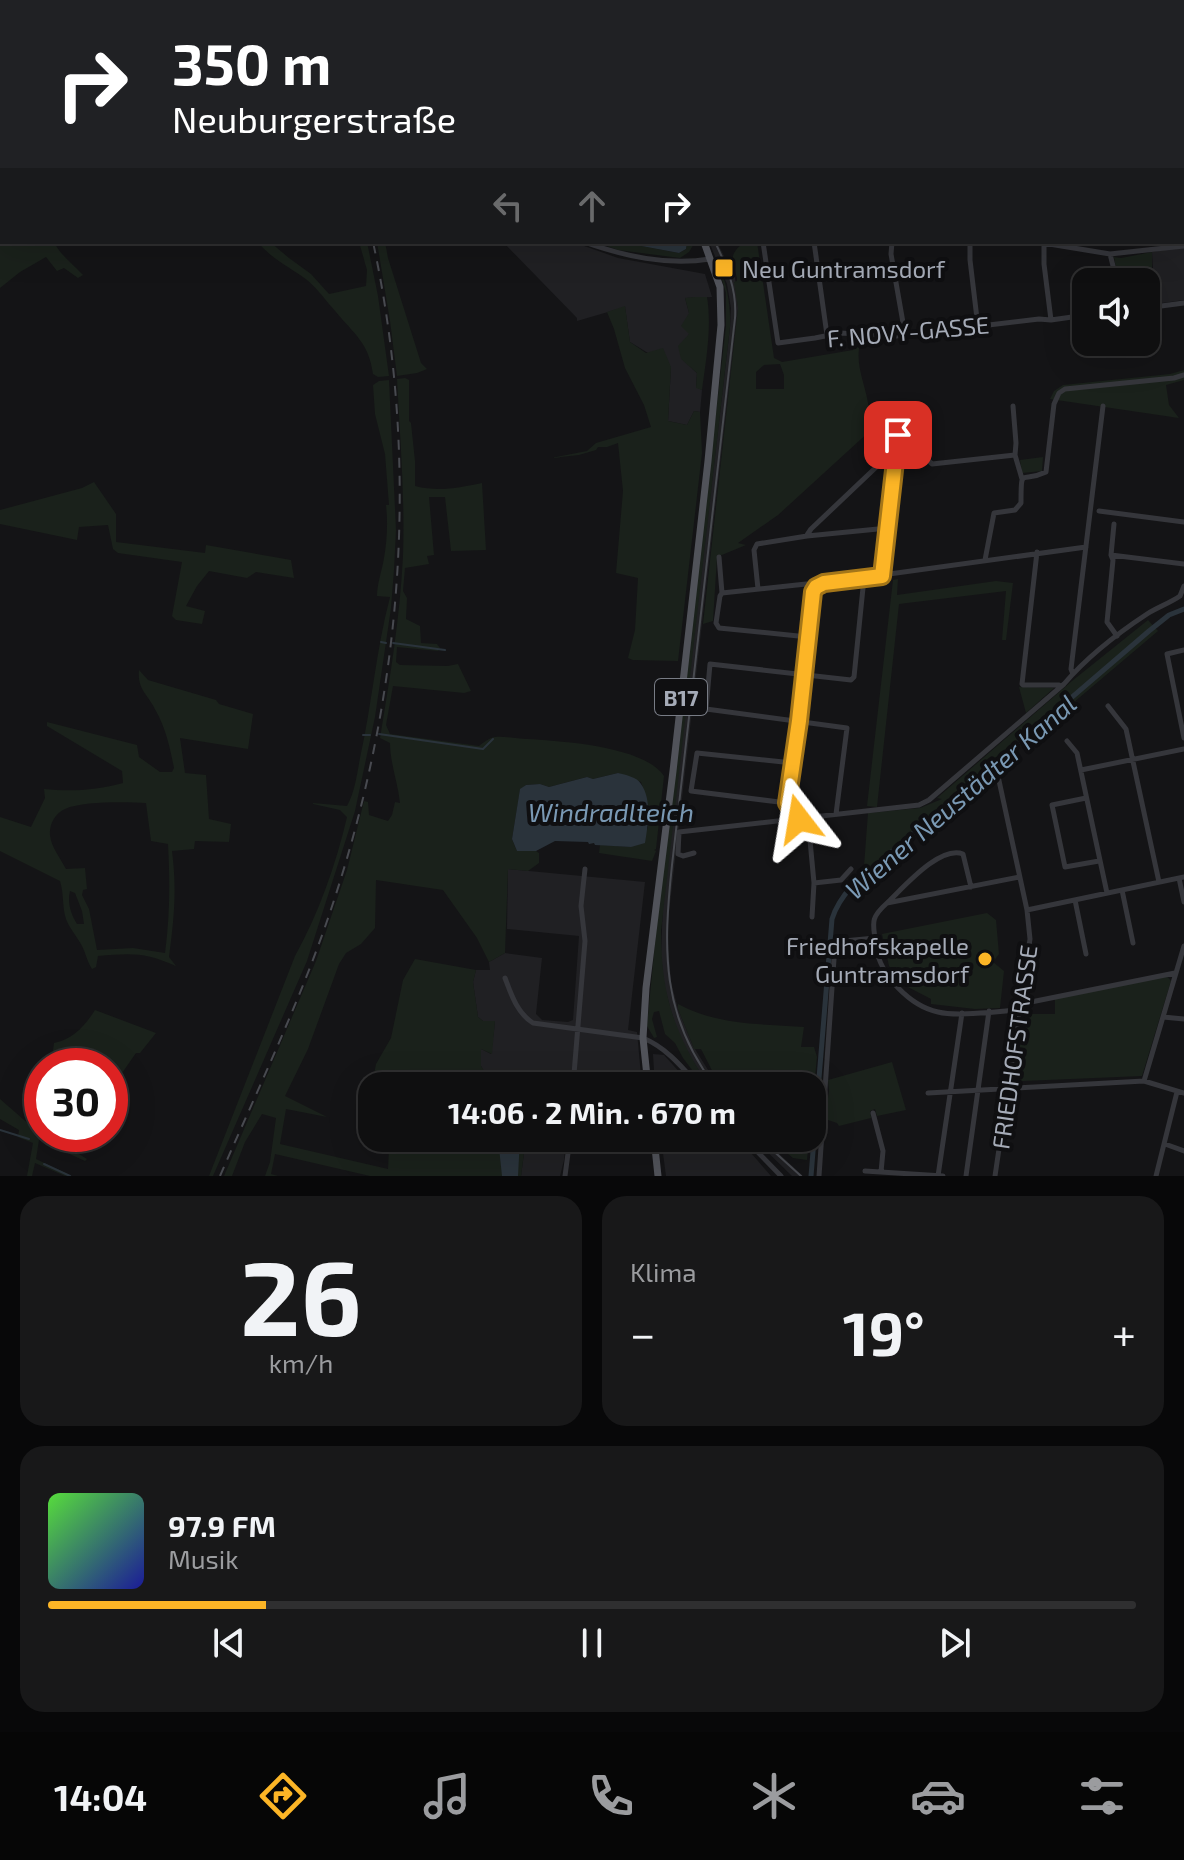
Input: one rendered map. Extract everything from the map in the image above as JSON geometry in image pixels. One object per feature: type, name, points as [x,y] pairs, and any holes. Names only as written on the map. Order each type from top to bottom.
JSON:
[{"type":"main road","name":"B17","points":[[647,1072],[643,1038],[646,988],[673,771],[721,325],[720,287],[705,244]]},
{"type":"main road","points":[[655,1152],[658,1176]]},
{"type":"street","points":[[589,244],[608,251],[665,261],[710,259]]},
{"type":"street","name":"F. NOVY-GASSE","points":[[763,244],[778,343],[840,333],[890,336],[1072,317]]},
{"type":"street","points":[[814,244],[827,335]]},
{"type":"street","points":[[892,244],[905,334]]},
{"type":"street","points":[[970,244],[978,327]]},
{"type":"street","points":[[1041,244],[1051,320]]},
{"type":"street","points":[[1047,244],[1110,254],[1184,246]]},
{"type":"street","points":[[1155,244],[1156,250]]},
{"type":"street","points":[[1110,254],[1114,268]]},
{"type":"street","points":[[1160,306],[1184,303]]},
{"type":"street","points":[[985,560],[994,513],[1019,507],[1022,479],[1046,472],[1054,404],[1059,393],[1065,389],[1184,375]]},
{"type":"street","points":[[1013,406],[1015,455],[1022,479]]},
{"type":"street","points":[[1073,674],[1071,669],[1103,406]]},
{"type":"street","points":[[882,576],[900,418]]},
{"type":"street","points":[[807,536],[889,455],[897,452]]},
{"type":"street","points":[[929,461],[932,464],[1015,455]]},
{"type":"street","points":[[1099,511],[1184,522]]},
{"type":"street","points":[[1114,524],[1107,623],[1117,636]]},
{"type":"street","points":[[758,589],[754,550],[757,544],[888,528]]},
{"type":"street","points":[[799,819],[787,803],[816,587],[824,583],[1086,547]]},
{"type":"street","points":[[1037,552],[1022,684],[1064,684]]},
{"type":"street","points":[[1111,555],[1184,564]]},
{"type":"street","points":[[719,557],[722,593],[716,623],[719,628],[808,637]]},
{"type":"street","points":[[836,814],[847,728],[706,709],[710,664],[851,680],[854,677],[864,578]]},
{"type":"street","points":[[722,593],[806,584],[816,587]]},
{"type":"street","points":[[694,853],[678,854],[679,832],[919,805],[929,800],[1117,636],[1146,614],[1180,596],[1184,586]]},
{"type":"street","points":[[1184,650],[1167,654],[1184,738]]},
{"type":"street","points":[[1176,702],[1184,700]]},
{"type":"street","points":[[1108,706],[1126,729],[1159,882]]},
{"type":"street","points":[[1067,741],[1077,753],[1107,893]]},
{"type":"street","points":[[1081,770],[1184,749]]},
{"type":"street","points":[[787,803],[691,791],[697,753],[793,763]]},
{"type":"street","name":"FRIEDHOFSTRASSE","points":[[995,1176],[1030,939],[1027,910],[998,776]]},
{"type":"street","points":[[1086,798],[1052,805],[1065,867],[1099,861]]},
{"type":"street","points":[[808,819],[814,883],[812,917]]},
{"type":"street","points":[[971,887],[963,854],[957,851],[939,856],[875,913],[872,920],[878,959],[900,992],[937,1012],[962,1013],[1021,1007],[1175,973]]},
{"type":"street","points":[[574,1072],[585,941],[581,906],[585,869]]},
{"type":"street","points":[[814,883],[841,880],[851,869]]},
{"type":"street","points":[[887,903],[1019,877]]},
{"type":"street","points":[[1027,910],[1182,878],[1184,902]]},
{"type":"street","points":[[1122,890],[1133,943]]},
{"type":"street","points":[[1075,900],[1086,954]]},
{"type":"street","points":[[819,1176],[834,959],[844,941],[875,938]]},
{"type":"street","points":[[1144,1081],[1184,946]]},
{"type":"street","points":[[505,978],[516,1004],[526,1019],[533,1023],[643,1038],[669,1053],[686,1072]]},
{"type":"street","points":[[966,1176],[989,1011]]},
{"type":"street","points":[[865,1171],[940,1176],[962,1013]]},
{"type":"street","points":[[1163,1017],[1184,1019]]},
{"type":"street","points":[[928,1093],[1144,1081],[1181,1092],[1156,1176]]},
{"type":"street","points":[[873,1113],[883,1151],[881,1172]]},
{"type":"street","points":[[1165,1144],[1184,1151]]},
{"type":"street","points":[[565,1176],[568,1152]]},
{"type":"street","points":[[758,1152],[781,1176]]},
{"type":"shaded area","points":[[0,244],[55,244],[83,275],[78,278],[64,268],[57,271],[46,257],[0,288]]},
{"type":"shaded area","points":[[260,244],[272,244],[311,274],[329,294],[366,286],[367,270],[360,244],[367,244],[389,376],[373,374],[368,354],[360,340],[318,291]]},
{"type":"shaded area","points":[[377,244],[385,244],[421,363],[427,369],[397,376]]},
{"type":"shaded area","points":[[505,244],[579,244],[618,258],[705,274],[712,297],[685,298],[689,334],[682,359],[697,373],[696,387],[702,390],[700,412],[694,411],[687,425],[668,421],[671,367],[630,342],[625,307],[577,321]]},
{"type":"shaded area","points":[[602,244],[631,244],[679,253],[686,249],[687,244],[694,244],[680,258],[618,250]]},
{"type":"shaded area","points":[[710,244],[718,244],[735,278],[738,308],[667,930],[671,982],[678,1009],[693,1046],[709,1072],[700,1072],[680,1038],[664,984],[661,955],[663,903],[731,308],[727,284]]},
{"type":"shaded area","points":[[742,244],[757,244],[774,358],[782,362],[853,350],[857,336],[862,337],[859,362],[871,430],[778,515],[738,543],[746,545],[717,557],[713,621],[703,624],[738,308],[734,282],[737,281],[733,258]],"holes":[[[780,364],[784,389],[756,389],[756,372],[764,365]]]},
{"type":"shaded area","points":[[1184,247],[1184,300],[1160,303],[1160,268],[1153,268],[1152,252]]},
{"type":"shaded area","points":[[1152,252],[1152,268],[1116,268],[1114,257]]},
{"type":"shaded area","points":[[716,261],[727,293],[730,327],[661,931],[667,994],[678,1030],[700,1072],[694,1072],[675,1043],[665,1034],[659,1011],[654,1012],[652,1019],[657,1037],[654,1038],[647,1026],[726,326],[726,293]]},
{"type":"shaded area","points":[[707,297],[708,344],[702,390],[696,388],[697,373],[681,359],[678,346],[689,334],[681,326],[689,313],[685,298]]},
{"type":"shaded area","points":[[625,306],[630,342],[646,353],[663,348],[671,367],[668,421],[687,425],[694,411],[700,412],[702,453],[678,661],[628,658],[635,630],[638,578],[616,573],[623,491],[618,443],[579,455],[551,458],[587,451],[596,443],[651,427],[644,405],[625,368],[607,312]]},
{"type":"shaded area","points":[[1184,370],[1184,380],[1166,385],[1169,405],[1179,418],[1050,399],[1054,391],[1063,385]]},
{"type":"shaded area","points":[[397,379],[409,380],[415,486],[440,489],[482,483],[486,550],[451,551],[445,497],[429,497],[434,555],[427,556],[429,564],[405,568],[403,591],[407,598],[406,619],[420,626],[421,643],[437,644],[440,648],[438,651],[397,647],[396,662],[400,665],[458,664],[471,691],[464,693],[393,686],[386,725],[390,734],[479,746],[495,737],[560,741],[601,747],[639,758],[664,776],[656,851],[652,861],[599,853],[600,845],[631,847],[648,828],[641,782],[618,773],[549,787],[526,785],[520,790],[512,839],[517,851],[539,853],[539,863],[528,871],[508,869],[505,953],[489,962],[477,938],[443,890],[376,880],[375,928],[361,944],[346,953],[339,964],[308,1049],[285,1096],[327,1117],[286,1109],[280,1144],[388,1169],[389,1152],[524,1152],[521,1176],[370,1176],[275,1154],[271,1174],[278,1176],[265,1176],[276,1118],[262,1114],[245,1142],[232,1176],[224,1176],[316,961],[347,870],[364,801],[368,802],[369,815],[388,821],[395,802],[400,803],[390,743],[380,738],[402,579],[402,468]]},
{"type":"shaded area","points":[[389,380],[396,530],[394,570],[375,717],[355,811],[307,961],[213,1176],[209,1176],[295,956],[319,906],[343,835],[347,817],[340,810],[313,803],[347,806],[355,783],[390,597],[377,596],[386,545],[386,505],[389,505],[385,454],[375,414],[373,385]]},
{"type":"shaded area","points":[[1043,457],[1042,471],[1022,473],[1020,460]]},
{"type":"shaded area","points":[[94,482],[116,514],[116,542],[205,553],[206,545],[291,560],[294,578],[256,572],[247,578],[209,571],[186,606],[205,611],[202,624],[176,620],[172,616],[182,562],[118,553],[113,549],[108,525],[79,527],[77,540],[0,524],[0,510]]},
{"type":"shaded area","points":[[898,579],[897,595],[996,581],[1013,583],[1006,640],[1002,640],[1006,591],[899,604],[877,807],[867,806],[893,580]]},
{"type":"shaded area","points":[[1148,620],[1158,631],[870,875],[864,866],[868,813],[920,808],[942,799],[937,798]]},
{"type":"shaded area","points":[[139,670],[148,680],[253,714],[248,749],[180,738],[185,773],[206,775],[209,819],[231,824],[229,842],[195,841],[194,849],[172,851],[174,904],[169,957],[176,966],[146,956],[120,954],[98,956],[96,967],[92,969],[66,919],[60,881],[0,851],[0,817],[31,827],[45,798],[44,789],[84,790],[123,783],[122,771],[47,726],[47,722],[137,745],[139,757],[160,772],[172,772],[174,768],[165,732],[141,687]],"holes":[[[146,803],[151,841],[168,844],[169,898],[165,953],[133,948],[97,950],[89,909],[82,895],[83,890],[87,889],[85,868],[66,869],[51,839],[52,823],[58,813],[73,806]],[[70,891],[75,893],[84,924],[77,924],[73,916],[69,904]]]},
{"type":"shaded area","points":[[1019,687],[1054,688],[1026,713]]},
{"type":"shaded area","points":[[508,869],[645,882],[628,1030],[637,1032],[641,1072],[484,1072],[481,1066],[481,1049],[491,1054],[495,1022],[483,1021],[478,1017],[473,982],[476,970],[490,970],[489,962],[505,953],[542,958],[536,1014],[542,1020],[573,1020],[579,936],[507,929]]},
{"type":"shaded area","points":[[987,913],[996,920],[999,954],[993,962],[1004,971],[1000,1008],[975,1009],[931,1004],[931,999],[906,986],[889,966],[882,934]]},
{"type":"shaded area","points":[[415,959],[476,970],[473,982],[478,1017],[483,1021],[495,1021],[492,1054],[481,1049],[481,1066],[485,1072],[374,1072],[391,1038],[403,980]]},
{"type":"shaded area","points":[[1167,976],[1171,981],[1142,1076],[1015,1080],[1019,1038],[1026,1014],[1055,1014],[1055,999]]},
{"type":"shaded area","points":[[678,1004],[723,1020],[804,1027],[801,1047],[814,1047],[816,1072],[713,1072],[701,1049],[694,1049]]},
{"type":"shaded area","points":[[95,1010],[156,1033],[128,1064],[128,1048],[53,1048],[54,1043],[78,1031]]},
{"type":"shaded area","points":[[653,1054],[664,1055],[679,1072],[654,1072]]},
{"type":"shaded area","points":[[892,1062],[906,1110],[877,1116],[875,1109],[870,1111],[871,1118],[839,1126],[826,1119],[828,1080]]},
{"type":"shaded area","points":[[0,1099],[24,1120],[24,1139],[18,1137],[19,1130],[0,1119]]},
{"type":"shaded area","points":[[31,1152],[37,1152],[36,1159],[72,1176],[35,1163],[32,1176],[27,1176]]},
{"type":"shaded area","points":[[65,1152],[76,1152],[87,1159],[85,1161]]},
{"type":"shaded area","points":[[524,1152],[565,1152],[560,1176],[521,1176]]},
{"type":"shaded area","points":[[663,1152],[750,1152],[771,1176],[666,1176]]},
{"type":"shaded area","points":[[767,1152],[777,1152],[803,1176],[792,1176]]},
{"type":"shaded area","points":[[786,1152],[808,1152],[807,1160],[793,1158]]},
{"type":"water","points":[[631,244],[687,244],[686,249],[679,253]]},
{"type":"water","name":"Windradlteich","points":[[618,773],[637,780],[647,797],[645,843],[631,847],[555,841],[536,851],[517,851],[512,839],[520,789],[526,785],[549,787]]},
{"type":"water","points":[[499,1152],[519,1152],[518,1176],[502,1176]]},
{"type":"waterway","name":"Wiener Neustädter Kanal","points":[[811,1176],[832,919],[840,901],[852,886],[1149,631],[1169,615],[1184,609]]},
{"type":"waterway","points":[[381,642],[386,643]]},
{"type":"waterway","points":[[393,643],[445,650]]},
{"type":"waterway","points":[[379,734],[483,749],[493,739]]},
{"type":"waterway","points":[[363,735],[370,735]]},
{"type":"waterway","points":[[0,1130],[24,1137]]},
{"type":"waterway","points":[[44,1164],[70,1176]]},
{"type":"tram line","points":[[705,1072],[684,1034],[675,1007],[667,953],[667,925],[735,318],[733,288],[716,244]]},
{"type":"tram line","points":[[774,1152],[801,1176]]},
{"type":"railway","points":[[220,1176],[289,1020],[326,924],[352,841],[372,757],[387,672],[396,586],[400,500],[397,414],[388,327],[373,244]]},
{"type":"place","name":"Neu Guntramsdorf","points":[[724,268]]},
{"type":"place","name":"Friedhofskapelle Guntramsdorf","points":[[985,959]]},
{"type":"route","points":[[799,819],[787,803],[813,592],[824,583],[882,576],[898,435]]}]
